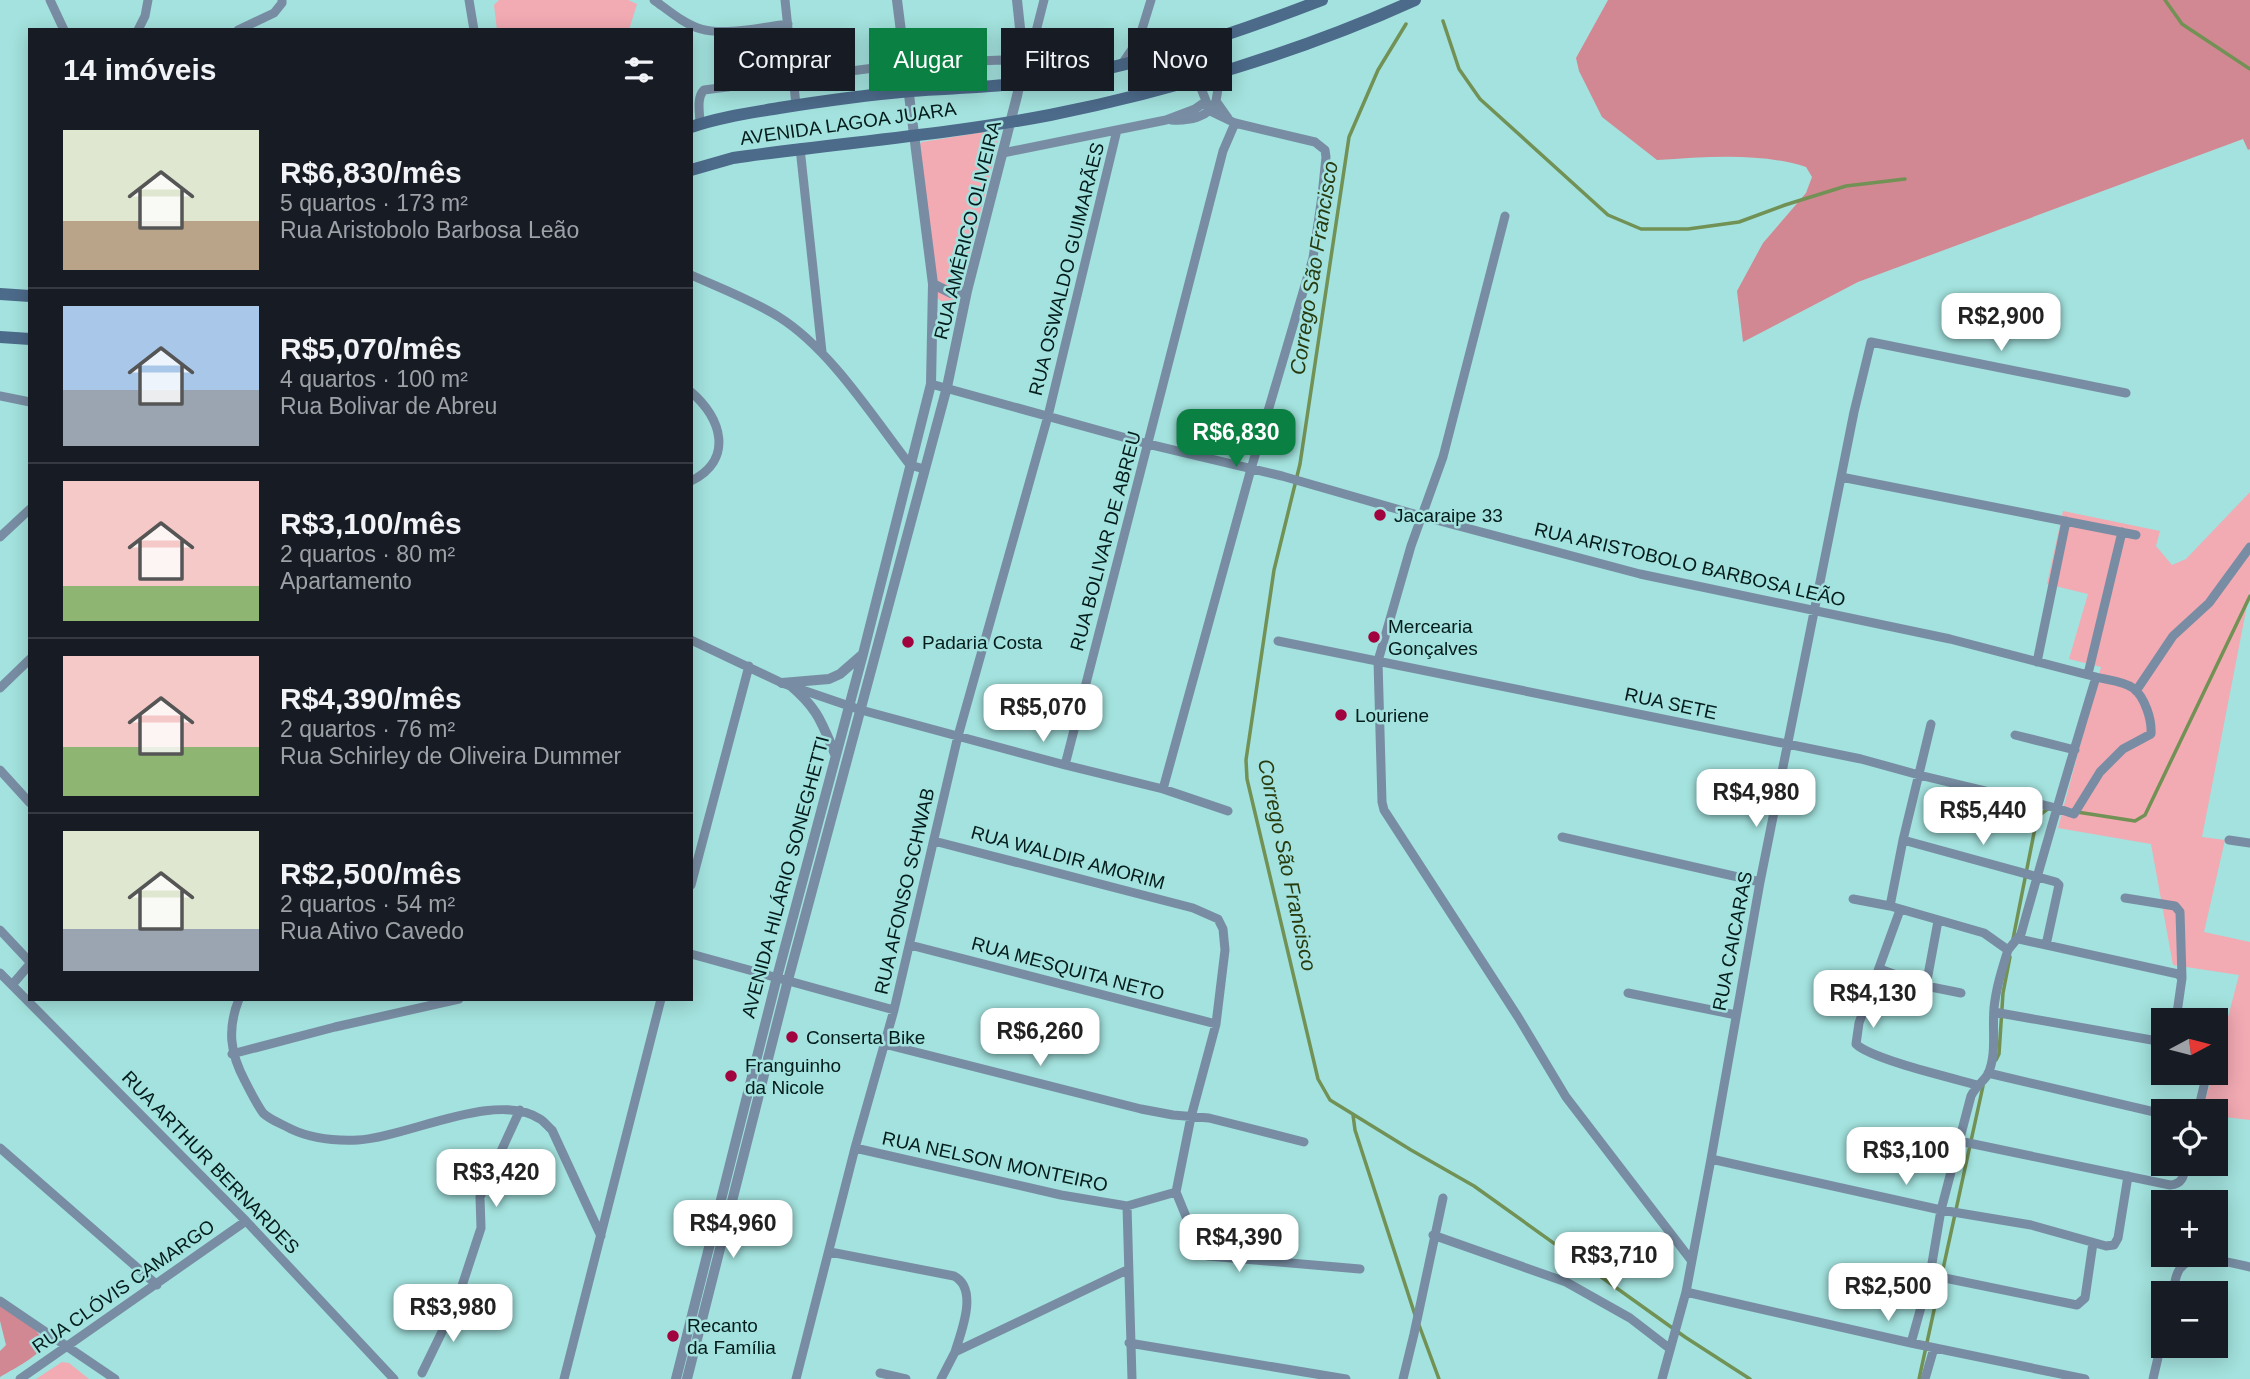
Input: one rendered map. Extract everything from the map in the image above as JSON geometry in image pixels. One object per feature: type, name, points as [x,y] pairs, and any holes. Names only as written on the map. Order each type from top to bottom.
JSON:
[{"type":"main road","name":"AVENIDA LAGOA JUARA","points":[[1114,66],[1226,35],[1322,0]]},
{"type":"main road","name":"AVENIDA LAGOA JUARA","points":[[1232,67],[1313,41],[1415,0]]},
{"type":"main road","name":"AVENIDA LAGOA JUARA","points":[[695,126],[730,116],[908,91]]},
{"type":"main road","name":"AVENIDA LAGOA JUARA","points":[[693,169],[733,158],[1012,121],[1107,103],[1150,91]]},
{"type":"main road","points":[[0,294],[28,296]]},
{"type":"main road","points":[[0,337],[28,339]]},
{"type":"street","points":[[50,0],[63,28]]},
{"type":"street","points":[[139,28],[148,0]]},
{"type":"street","points":[[242,28],[274,13],[282,0]]},
{"type":"street","points":[[469,0],[474,28]]},
{"type":"street","points":[[654,0],[703,30],[722,31],[788,24]]},
{"type":"street","points":[[785,0],[788,28]]},
{"type":"street","name":"AVENIDA HILÁRIO SONEGHETTI","points":[[897,0],[900,28]]},
{"type":"street","points":[[1017,0],[1020,28]]},
{"type":"street","name":"RUA AMÉRICO OLIVEIRA","points":[[1037,28],[1044,0]]},
{"type":"street","points":[[1122,64],[1139,39],[1151,0]]},
{"type":"street","points":[[695,126],[701,92],[714,89]]},
{"type":"street","points":[[795,91],[796,106]]},
{"type":"street","name":"AVENIDA HILÁRIO SONEGHETTI","points":[[687,1379],[756,1085],[776,977],[863,654],[931,384],[933,284],[908,91]]},
{"type":"street","name":"RUA AMÉRICO OLIVEIRA","points":[[947,387],[967,291],[1018,91]]},
{"type":"street","points":[[1163,789],[1312,258],[1326,157],[1325,150],[1315,142],[1233,122],[1207,106],[1202,91]]},
{"type":"street","points":[[1218,91],[1216,101],[1233,122]]},
{"type":"street","points":[[1003,153],[1166,120],[1216,101]]},
{"type":"street","name":"RUA BOLIVAR DE ABREU","points":[[1065,765],[1223,151],[1233,122]]},
{"type":"street","name":"RUA OSWALDO GUIMARÃES","points":[[958,736],[1048,416],[1117,131]]},
{"type":"street","points":[[800,148],[822,352]]},
{"type":"street","points":[[1504,216],[1443,457],[1421,516],[1378,661],[1380,792],[1384,810],[1518,1017],[1566,1097],[1691,1259]]},
{"type":"street","points":[[693,276],[778,316],[822,352],[910,465],[924,470]]},
{"type":"street","points":[[933,284],[951,293],[967,291]]},
{"type":"street","name":"RUA CAICARAS","points":[[1662,1379],[1686,1292],[1760,882],[1841,477],[1871,342],[2126,393]]},
{"type":"street","name":"RUA ARISTOBOLO BARBOSA LEÃO","points":[[931,384],[1640,574],[1950,639],[2130,686],[2137,691]]},
{"type":"street","name":"AVENIDA HILÁRIO SONEGHETTI","points":[[676,1379],[756,1085],[788,981],[947,387]]},
{"type":"street","points":[[693,394],[704,402],[719,434],[719,448],[714,464],[701,477],[693,480]]},
{"type":"street","points":[[0,397],[28,402]]},
{"type":"street","points":[[1841,477],[2136,535]]},
{"type":"street","points":[[0,537],[28,511]]},
{"type":"street","points":[[2037,662],[2066,521]]},
{"type":"street","points":[[1910,1343],[1930,1275],[1941,1210],[1971,1096],[1988,1073],[1994,1043],[1997,985],[2008,950],[2019,939],[2089,700],[2122,532]]},
{"type":"street","points":[[2056,808],[2074,814],[2100,772],[2123,749],[2151,734],[2148,714],[2137,691],[2174,636],[2209,603],[2250,547]]},
{"type":"street","points":[[883,576],[895,579]]},
{"type":"street","points":[[693,641],[786,684],[848,706],[1163,789],[1228,811]]},
{"type":"street","name":"RUA SETE","points":[[1278,641],[1861,759],[2056,808]]},
{"type":"street","points":[[786,684],[829,679],[840,674],[863,654]]},
{"type":"street","points":[[0,688],[28,661]]},
{"type":"street","points":[[693,877],[749,666]]},
{"type":"street","points":[[786,684],[810,703],[821,720],[835,754]]},
{"type":"street","points":[[1889,906],[1931,723]]},
{"type":"street","points":[[2015,735],[2075,750]]},
{"type":"street","name":"RUA AFONSO SCHWAB","points":[[796,1379],[855,1148],[894,1010],[958,736]]},
{"type":"street","points":[[0,770],[28,801]]},
{"type":"street","points":[[1562,837],[1760,882]]},
{"type":"street","points":[[1903,840],[2059,885],[2046,945]]},
{"type":"street","points":[[2229,840],[2250,842]]},
{"type":"street","name":"RUA WALDIR AMORIM","points":[[934,841],[1193,908],[1218,919],[1223,929],[1225,950],[1216,1024],[1191,1117],[1176,1192]]},
{"type":"street","points":[[2125,898],[2175,906],[2180,912],[2182,978],[2178,1008]]},
{"type":"street","points":[[1853,899],[1889,906],[1984,933],[2008,950]]},
{"type":"street","points":[[1900,910],[1859,1023],[1856,1044],[1883,1057],[1977,1085]]},
{"type":"street","points":[[1926,986],[1938,920]]},
{"type":"street","points":[[0,930],[28,961]]},
{"type":"street","points":[[2019,939],[2178,974],[2182,978]]},
{"type":"street","name":"RUA MESQUITA NETO","points":[[910,945],[1216,1024]]},
{"type":"street","points":[[693,955],[894,1010]]},
{"type":"street","points":[[12,985],[28,965]]},
{"type":"street","points":[[1880,969],[1926,986],[1961,993]]},
{"type":"street","name":"RUA ARTHUR BERNARDES","points":[[0,973],[246,1221],[394,1379]]},
{"type":"street","points":[[1628,993],[1736,1015]]},
{"type":"street","points":[[238,1001],[233,1012],[230,1034],[232,1054],[265,1115],[301,1134],[330,1140],[360,1140],[465,1114],[520,1110],[541,1119],[552,1130],[601,1236]]},
{"type":"street","points":[[232,1054],[450,1001]]},
{"type":"street","points":[[564,1379],[661,1001]]},
{"type":"street","points":[[1994,1012],[2151,1040]]},
{"type":"street","points":[[884,1044],[1141,1109],[1209,1118],[1304,1142]]},
{"type":"street","points":[[1988,1073],[2151,1111]]},
{"type":"street","points":[[422,1373],[457,1301],[481,1228],[480,1197],[520,1110]]},
{"type":"street","points":[[1958,1141],[2170,1185],[2176,1184],[2184,1176]]},
{"type":"street","points":[[0,1148],[157,1285]]},
{"type":"street","name":"RUA NELSON MONTEIRO","points":[[855,1148],[1061,1195],[1127,1206]]},
{"type":"street","points":[[1712,1159],[1941,1210],[2031,1226],[2110,1246],[2116,1243],[2128,1176]]},
{"type":"street","points":[[1132,1379],[1127,1206],[1176,1192],[1198,1245],[1208,1256],[1360,1269]]},
{"type":"street","points":[[1403,1379],[1443,1198]]},
{"type":"street","name":"RUA CLÓVIS CAMARGO","points":[[20,1379],[246,1221]]},
{"type":"street","points":[[1433,1235],[1566,1282],[1670,1344]]},
{"type":"street","points":[[1930,1275],[2077,1305],[2085,1298],[2093,1243]]},
{"type":"street","points":[[830,1252],[954,1276],[961,1280],[967,1301],[964,1322],[955,1352],[941,1379]]},
{"type":"street","points":[[2176,1281],[2178,1270],[2191,1260],[2209,1258],[2250,1267]]},
{"type":"street","points":[[955,1352],[1127,1270]]},
{"type":"street","points":[[1686,1292],[1910,1343],[2085,1379]]},
{"type":"street","points":[[0,1301],[115,1379]]},
{"type":"street","points":[[1129,1343],[1346,1379]]},
{"type":"street","points":[[1926,1379],[1934,1348]]},
{"type":"street","points":[[2153,1379],[2158,1358]]},
{"type":"street","points":[[880,1373],[906,1379]]},
{"type":"shaded area","points":[[499,0],[628,0],[637,4],[630,28],[497,28],[494,5]]},
{"type":"shaded area","points":[[1608,0],[2250,0],[2250,149],[2248,150],[2243,139],[1858,282],[1743,342],[1737,291],[1763,243],[1806,193],[1812,177],[1806,167],[1770,159],[1732,157],[1657,160],[1602,117],[1579,71],[1576,58]]},
{"type":"shaded area","points":[[990,131],[997,138],[998,144],[957,303],[946,305],[937,298],[920,144]]},
{"type":"shaded area","points":[[2250,492],[2250,590],[2202,837],[2225,840],[2204,932],[2250,942],[2250,1120],[2228,1117],[2228,1099],[2205,1099],[2210,1085],[2228,1085],[2228,1017],[2239,975],[2173,965],[2151,844],[2058,828],[2101,667],[2069,659],[2088,594],[2047,584],[2063,511],[2160,531],[2156,546],[2172,565],[2186,559]]},
{"type":"shaded area","points":[[0,1304],[35,1330],[43,1343],[33,1356],[0,1377],[0,1351],[6,1345],[0,1321]]},
{"type":"shaded area","points":[[62,1362],[69,1363],[89,1379],[36,1379]]},
{"type":"waterway","points":[[2165,0],[2182,24],[2250,69]]},
{"type":"waterway","points":[[1443,21],[1459,69],[1480,99],[1608,215],[1641,229],[1688,229],[1739,222],[1846,186],[1905,179]]},
{"type":"waterway","name":"Corrego São Francisco","points":[[1406,24],[1378,70],[1349,137],[1300,464],[1274,570],[1246,760],[1247,779],[1318,1079],[1330,1100],[1474,1186],[1685,1337],[1750,1379]]},
{"type":"waterway","points":[[2077,812],[2135,821],[2145,815],[2250,596]]},
{"type":"waterway","points":[[2013,939],[2036,823],[2041,814],[2049,808]]},
{"type":"waterway","points":[[1996,1060],[1999,1054],[2003,993],[2010,957]]},
{"type":"waterway","points":[[1919,1379],[1983,1086]]},
{"type":"waterway","points":[[1353,1115],[1355,1130],[1415,1315]]},
{"type":"waterway","points":[[1419,1325],[1439,1379]]},
{"type":"place","name":"Jacaraipe 33","points":[[1380,515]]},
{"type":"place","name":"Mercearia Gonçalves","points":[[1374,637]]},
{"type":"place","name":"Padaria Costa","points":[[908,642]]},
{"type":"place","name":"Louriene","points":[[1341,715]]},
{"type":"place","name":"Conserta Bike","points":[[792,1037]]},
{"type":"place","name":"Franguinho da Nicole","points":[[731,1076]]},
{"type":"place","name":"Recanto da Família","points":[[673,1336]]}]
